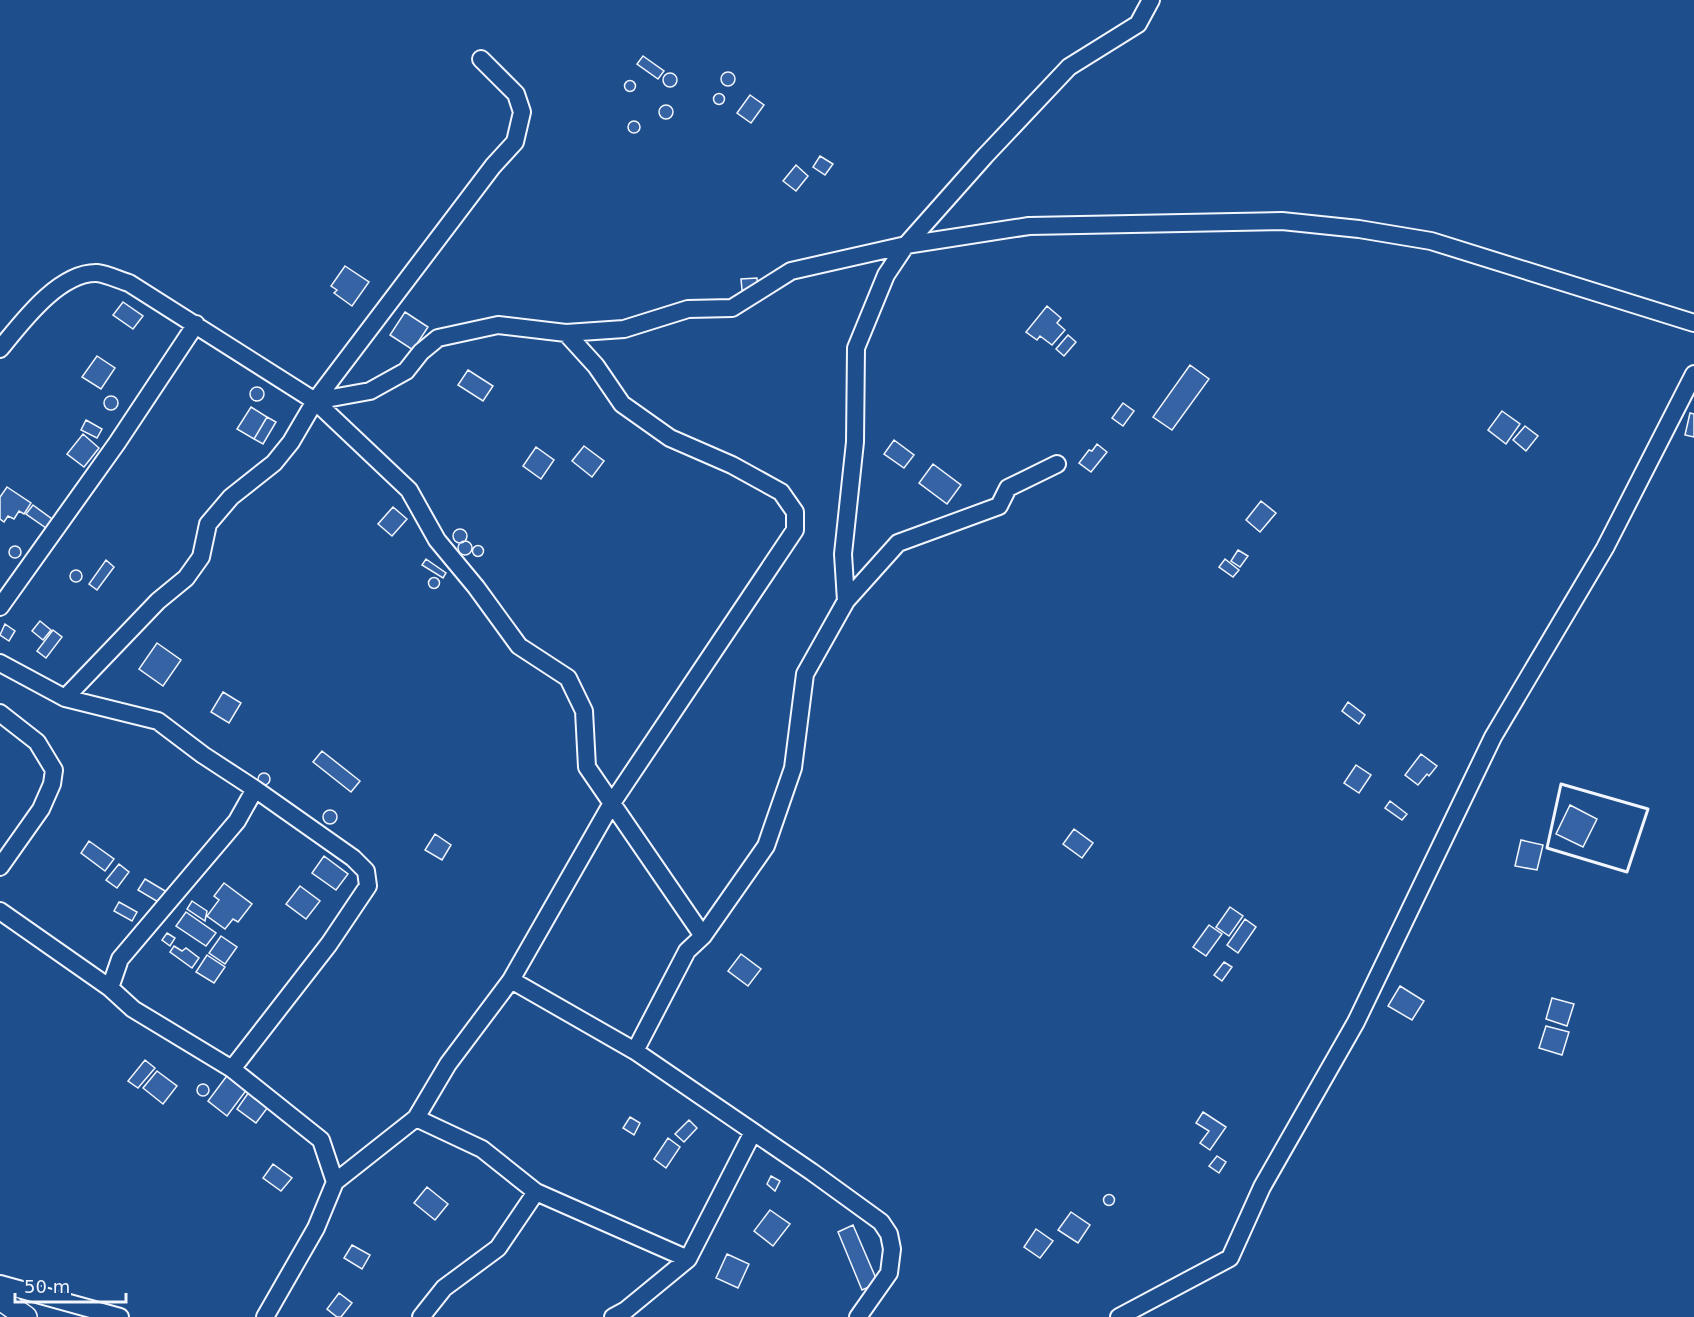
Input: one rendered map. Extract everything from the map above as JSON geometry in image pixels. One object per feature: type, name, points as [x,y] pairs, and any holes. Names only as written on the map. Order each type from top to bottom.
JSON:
[{"type":"main road","points":[[0,1299],[26,1317]]},
{"type":"street","points":[[846,601],[843,554],[855,442],[856,348],[885,274],[906,245],[985,156],[1069,67],[1138,24],[1151,0]]},
{"type":"street","points":[[65,698],[158,601],[186,578],[201,557],[208,524],[231,497],[274,464],[291,442],[315,400],[493,166],[515,142],[522,112],[516,94],[481,59]]},
{"type":"street","points":[[315,400],[370,391],[406,371],[421,352],[438,338],[498,325],[566,333],[624,329],[688,309],[732,308],[791,271],[906,245],[1029,226],[1282,221],[1359,229],[1431,242],[1694,323]]},
{"type":"street","points":[[0,350],[52,292],[72,278],[98,273],[129,283],[315,400],[410,490],[437,540],[476,587],[519,646],[568,678],[585,711],[587,767],[703,936]]},
{"type":"street","points":[[0,607],[117,443],[196,324]]},
{"type":"street","points":[[265,1317],[316,1228],[335,1182],[416,1118],[448,1064],[511,980],[612,803],[795,530],[795,512],[782,492],[732,465],[670,438],[622,404],[596,366],[566,333]]},
{"type":"street","points":[[1119,1317],[1230,1258],[1262,1187],[1356,1022],[1493,737],[1605,548],[1694,374]]},
{"type":"street","points":[[635,1051],[687,951],[703,936],[766,846],[793,768],[805,674],[846,601],[898,543],[999,506],[1008,488],[1057,464]]},
{"type":"street","points":[[0,663],[65,698],[158,721],[203,755],[353,858],[366,872],[368,886],[329,944],[232,1069]]},
{"type":"street","points":[[0,713],[37,742],[54,770],[52,784],[41,809],[0,867]]},
{"type":"street","points":[[110,988],[120,959],[237,821],[255,789]]},
{"type":"street","points":[[0,911],[110,988],[133,1009],[232,1069],[321,1140],[335,1182]]},
{"type":"street","points":[[511,980],[635,1051],[881,1222],[890,1234],[892,1249],[889,1273],[858,1317]]},
{"type":"street","points":[[416,1118],[482,1149],[536,1192],[687,1259]]},
{"type":"street","points":[[613,1317],[626,1310],[687,1259],[753,1132]]},
{"type":"street","points":[[422,1317],[444,1288],[498,1248],[536,1192]]},
{"type":"street","points":[[0,1284],[120,1317]]},
{"type":"building","points":[[643,56],[664,71],[658,79],[637,64]]},
{"type":"building","points":[[728,72],[733,74],[735,79],[733,84],[728,86],[723,84],[721,79],[723,74]]},
{"type":"building","points":[[670,73],[675,75],[677,80],[675,85],[670,87],[665,85],[663,80],[665,75]]},
{"type":"building","points":[[630,81],[634,82],[634,90],[630,91],[626,90],[625,86],[626,82]]},
{"type":"building","points":[[719,94],[723,95],[723,103],[719,104],[715,103],[714,99],[715,95]]},
{"type":"building","points":[[750,95],[764,105],[751,123],[737,113]]},
{"type":"building","points":[[663,105],[669,105],[673,112],[669,119],[663,119],[659,115],[659,109]]},
{"type":"building","points":[[636,121],[640,127],[636,133],[632,133],[628,125]]},
{"type":"building","points":[[820,156],[833,164],[825,175],[813,167]]},
{"type":"building","points":[[796,165],[808,176],[796,191],[783,181]]},
{"type":"building","points":[[345,266],[369,282],[352,306],[334,293],[337,290],[331,286]]},
{"type":"building","points":[[757,278],[758,290],[742,290],[741,279]]},
{"type":"building","points":[[123,302],[143,316],[133,329],[113,315]]},
{"type":"building","points":[[1047,306],[1061,318],[1057,323],[1065,330],[1052,345],[1040,336],[1037,340],[1026,332]]},
{"type":"building","points":[[405,312],[428,327],[413,350],[390,335]]},
{"type":"building","points":[[1068,335],[1076,342],[1064,356],[1056,349]]},
{"type":"building","points":[[97,356],[115,368],[101,389],[82,377]]},
{"type":"building","points":[[1190,365],[1209,379],[1172,430],[1153,417]]},
{"type":"building","points":[[468,370],[493,386],[483,401],[458,385]]},
{"type":"building","points":[[257,387],[262,389],[264,394],[262,399],[257,401],[252,399],[250,394],[252,389]]},
{"type":"building","points":[[111,396],[116,398],[118,403],[116,408],[111,410],[106,408],[104,403],[106,398]]},
{"type":"building","points":[[1123,403],[1134,411],[1123,426],[1112,418]]},
{"type":"building","points":[[251,407],[267,417],[254,439],[237,429]]},
{"type":"building","points":[[1502,411],[1520,424],[1506,444],[1488,430]]},
{"type":"building","points":[[1690,413],[1694,414],[1694,437],[1685,435]]},
{"type":"building","points":[[267,417],[276,422],[263,444],[254,439]]},
{"type":"building","points":[[86,420],[102,429],[97,438],[81,430]]},
{"type":"building","points":[[1525,426],[1538,436],[1526,451],[1513,440]]},
{"type":"building","points":[[83,434],[99,448],[84,467],[67,454]]},
{"type":"building","points":[[894,440],[914,455],[904,468],[884,454]]},
{"type":"building","points":[[1097,444],[1107,452],[1091,472],[1079,463]]},
{"type":"building","points":[[584,446],[604,461],[592,477],[572,461]]},
{"type":"building","points":[[536,447],[554,460],[541,479],[523,466]]},
{"type":"building","points":[[933,464],[961,485],[947,504],[919,483]]},
{"type":"building","points":[[7,487],[31,503],[24,514],[19,511],[14,519],[8,516],[4,522],[0,519],[0,497]]},
{"type":"building","points":[[1261,501],[1276,513],[1260,532],[1246,520]]},
{"type":"building","points":[[33,505],[52,519],[46,528],[26,514]]},
{"type":"building","points":[[393,507],[407,519],[392,536],[378,524]]},
{"type":"building","points":[[460,529],[465,531],[467,536],[465,541],[460,543],[455,541],[453,536],[455,531]]},
{"type":"building","points":[[465,541],[470,543],[472,548],[470,553],[465,555],[460,553],[458,548],[460,543]]},
{"type":"building","points":[[478,545],[484,551],[478,557],[472,551]]},
{"type":"building","points":[[17,546],[20,547],[20,557],[13,558],[10,557],[9,550],[10,547]]},
{"type":"building","points":[[1238,550],[1248,556],[1240,567],[1231,561]]},
{"type":"building","points":[[426,559],[446,573],[443,578],[422,565]]},
{"type":"building","points":[[1225,559],[1239,570],[1233,577],[1219,567]]},
{"type":"building","points":[[106,560],[114,567],[97,590],[89,584]]},
{"type":"building","points":[[76,570],[82,576],[76,582],[70,576]]},
{"type":"building","points":[[434,577],[440,583],[434,589],[428,583]]},
{"type":"building","points":[[40,621],[51,630],[43,640],[32,631]]},
{"type":"building","points":[[5,624],[15,631],[9,641],[0,635]]},
{"type":"building","points":[[53,630],[62,637],[46,658],[37,651]]},
{"type":"building","points":[[157,643],[181,660],[163,686],[139,669]]},
{"type":"building","points":[[223,692],[241,703],[229,723],[211,712]]},
{"type":"building","points":[[1348,702],[1365,715],[1359,724],[1342,711]]},
{"type":"building","points":[[322,751],[360,781],[351,792],[313,762]]},
{"type":"building","points":[[1421,754],[1437,766],[1418,785],[1405,775]]},
{"type":"building","points":[[1356,765],[1371,775],[1359,793],[1344,783]]},
{"type":"building","points":[[264,773],[270,779],[264,785],[258,779]]},
{"type":"building","points":[[1390,801],[1407,814],[1402,820],[1385,808]]},
{"type":"building","points":[[1570,805],[1597,819],[1583,847],[1556,834]]},
{"type":"building","points":[[327,810],[333,810],[337,817],[333,824],[327,824],[323,820],[323,814]]},
{"type":"building","points":[[1074,829],[1093,843],[1082,858],[1063,844]]},
{"type":"building","points":[[435,834],[451,845],[442,860],[425,850]]},
{"type":"building","points":[[1521,840],[1543,845],[1537,870],[1515,866]]},
{"type":"building","points":[[89,841],[114,859],[105,871],[81,853]]},
{"type":"building","points":[[324,856],[348,874],[336,890],[312,873]]},
{"type":"building","points":[[119,864],[129,872],[117,888],[106,880]]},
{"type":"building","points":[[145,879],[172,895],[165,906],[138,890]]},
{"type":"building","points":[[224,883],[252,904],[238,922],[233,919],[225,929],[207,916],[219,900],[214,896]]},
{"type":"building","points":[[300,886],[320,901],[306,919],[286,904]]},
{"type":"building","points":[[192,901],[207,911],[205,921],[187,909]]},
{"type":"building","points":[[119,902],[137,912],[132,921],[114,911]]},
{"type":"building","points":[[1230,907],[1243,916],[1229,936],[1216,927]]},
{"type":"building","points":[[186,912],[216,933],[206,946],[176,926]]},
{"type":"building","points":[[1245,919],[1256,927],[1238,953],[1227,945]]},
{"type":"building","points":[[1209,925],[1222,934],[1206,956],[1193,947]]},
{"type":"building","points":[[167,933],[175,938],[170,946],[162,940]]},
{"type":"building","points":[[221,936],[237,947],[225,964],[209,953]]},
{"type":"building","points":[[174,946],[182,951],[186,948],[199,958],[192,968],[170,952]]},
{"type":"building","points":[[741,954],[761,969],[748,986],[728,971]]},
{"type":"building","points":[[207,955],[225,967],[214,983],[196,972]]},
{"type":"building","points":[[1224,962],[1232,967],[1222,981],[1214,975]]},
{"type":"building","points":[[1400,986],[1424,1001],[1412,1020],[1388,1006]]},
{"type":"building","points":[[1552,998],[1574,1004],[1567,1026],[1546,1019]]},
{"type":"building","points":[[1546,1026],[1569,1032],[1562,1055],[1539,1048]]},
{"type":"building","points":[[145,1060],[155,1068],[138,1088],[128,1081]]},
{"type":"building","points":[[157,1071],[177,1086],[163,1104],[143,1088]]},
{"type":"building","points":[[229,1073],[248,1088],[227,1116],[208,1101]]},
{"type":"building","points":[[205,1084],[208,1085],[208,1095],[201,1096],[198,1095],[197,1088],[198,1085]]},
{"type":"building","points":[[251,1089],[271,1103],[256,1123],[237,1109]]},
{"type":"building","points":[[1203,1112],[1226,1127],[1210,1150],[1200,1143],[1209,1131],[1196,1123]]},
{"type":"building","points":[[630,1117],[640,1123],[634,1135],[623,1128]]},
{"type":"building","points":[[689,1120],[697,1128],[684,1142],[675,1134]]},
{"type":"building","points":[[668,1138],[680,1147],[666,1168],[654,1159]]},
{"type":"building","points":[[1217,1156],[1226,1162],[1219,1173],[1209,1166]]},
{"type":"building","points":[[273,1164],[292,1178],[281,1191],[263,1178]]},
{"type":"building","points":[[771,1176],[780,1181],[775,1191],[767,1184]]},
{"type":"building","points":[[427,1187],[448,1204],[435,1220],[414,1203]]},
{"type":"building","points":[[1109,1194],[1115,1200],[1109,1206],[1103,1200]]},
{"type":"building","points":[[770,1210],[790,1224],[773,1246],[754,1231]]},
{"type":"building","points":[[1071,1212],[1090,1225],[1078,1243],[1058,1230]]},
{"type":"building","points":[[853,1225],[878,1283],[862,1290],[838,1232]]},
{"type":"building","points":[[1036,1229],[1053,1241],[1040,1258],[1024,1247]]},
{"type":"building","points":[[352,1245],[370,1255],[362,1269],[344,1258]]},
{"type":"building","points":[[727,1254],[749,1264],[738,1288],[716,1278]]},
{"type":"building","points":[[339,1293],[352,1303],[341,1317],[337,1317],[327,1309]]},
{"type":"wall","points":[[1561,784],[1648,809],[1627,872],[1547,848],[1561,784]]}]
